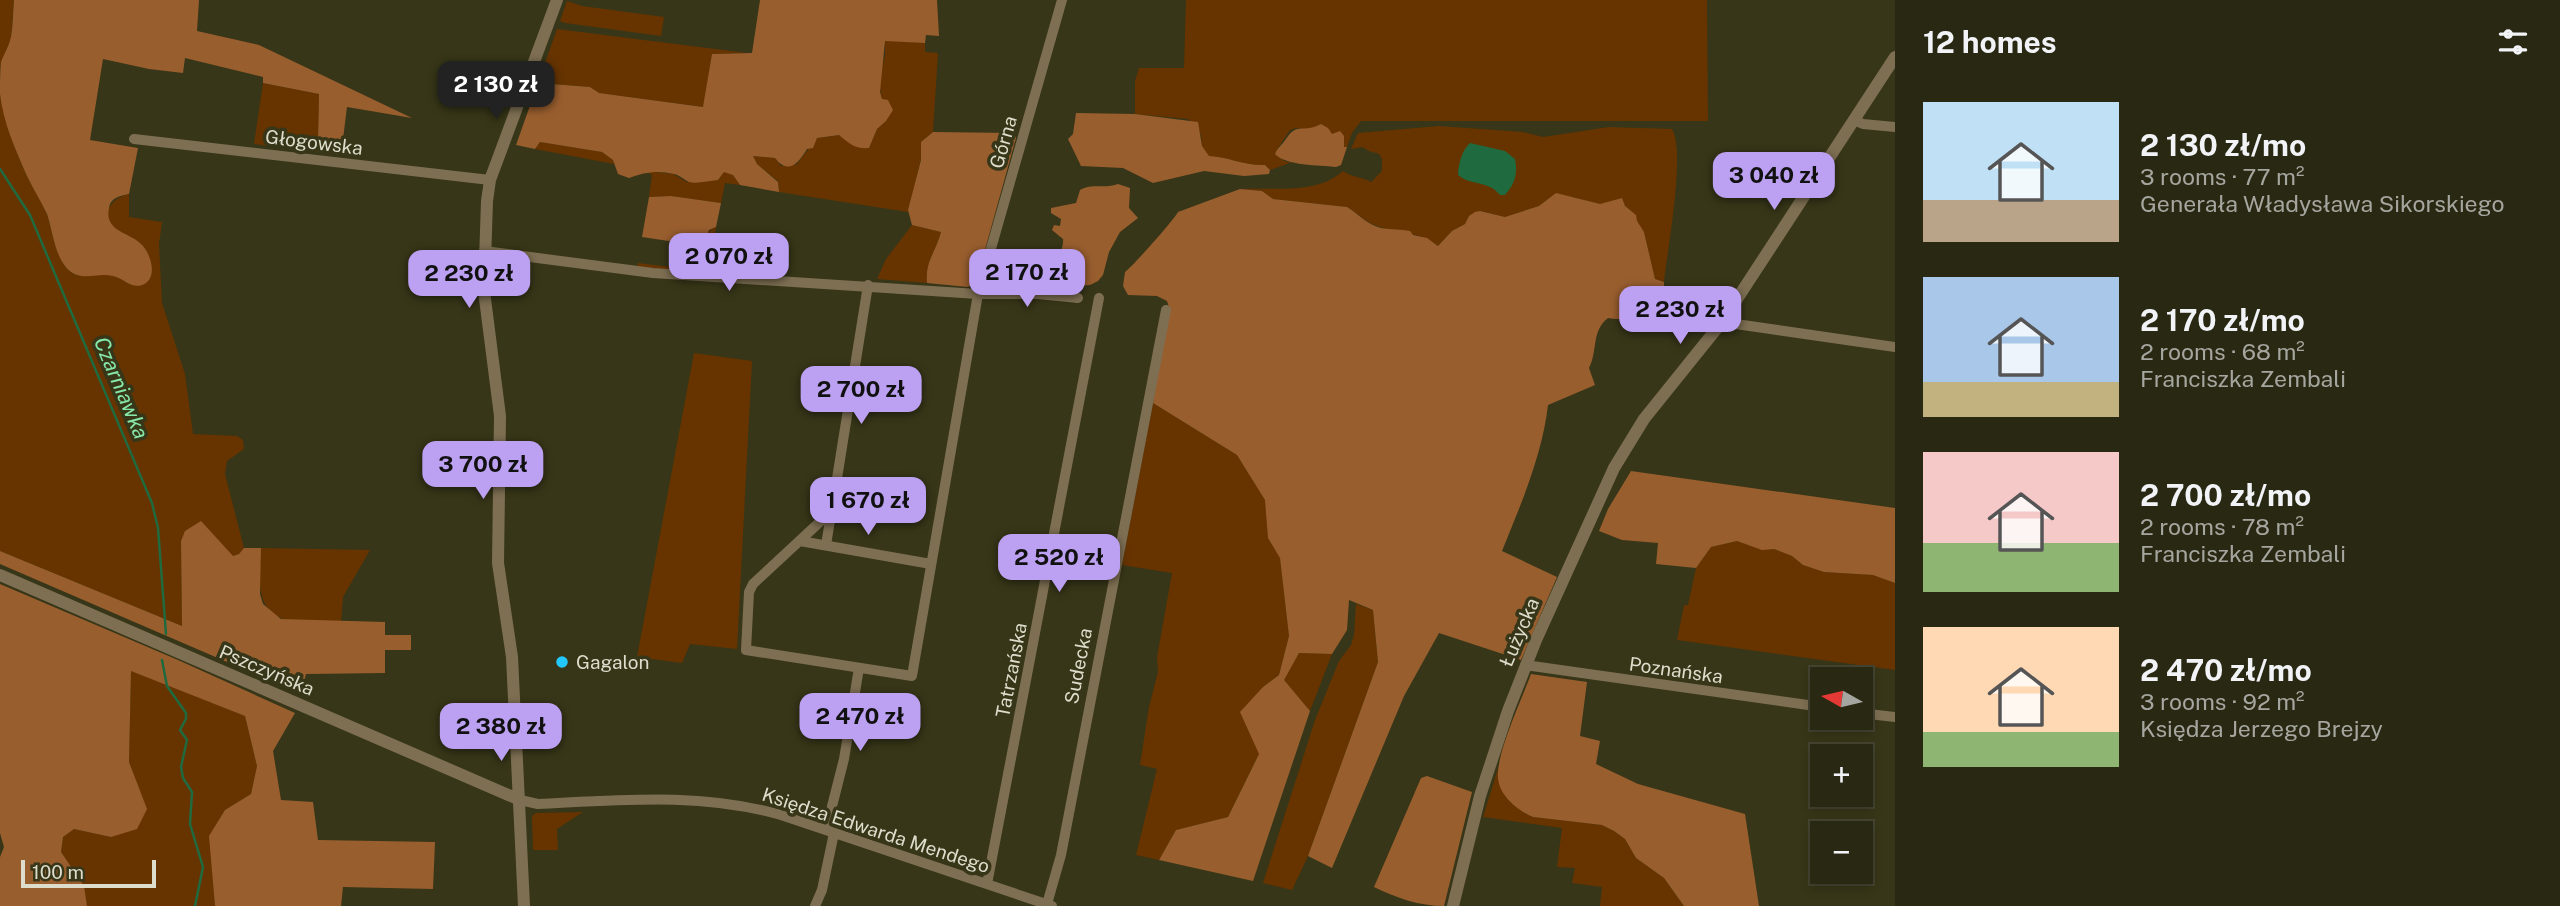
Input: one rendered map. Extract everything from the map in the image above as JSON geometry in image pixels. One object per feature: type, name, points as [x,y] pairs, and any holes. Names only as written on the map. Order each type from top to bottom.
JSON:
[{"type":"street","points":[[524,906],[512,657],[498,572],[500,416],[485,309],[484,251],[490,180],[557,0]]},
{"type":"street","name":"Górna","points":[[859,668],[912,676],[978,294],[1062,0]]},
{"type":"street","name":"Łużycka","points":[[1453,906],[1480,796],[1525,665],[1614,468],[1664,391],[1722,322],[1895,57]]},
{"type":"street","points":[[1854,120],[1863,124],[1895,127]]},
{"type":"street","name":"Głogowska","points":[[134,139],[490,180]]},
{"type":"street","points":[[484,251],[653,273],[1078,298]]},
{"type":"street","points":[[826,545],[868,285]]},
{"type":"street","name":"Tatrzańska","points":[[987,884],[1099,298]]},
{"type":"street","name":"Sudecka","points":[[1050,905],[1166,310]]},
{"type":"street","points":[[1722,322],[1895,346]]},
{"type":"street","points":[[815,906],[822,890],[859,668],[746,650],[749,592],[752,584],[823,519],[834,497]]},
{"type":"street","points":[[800,541],[931,564]]},
{"type":"street","name":"Pszczyńska","points":[[0,575],[520,800]]},
{"type":"street","name":"Poznańska","points":[[1525,665],[1810,705]]},
{"type":"street","points":[[1873,714],[1895,717]]},
{"type":"street","name":"Księdza Edwarda Mendego","points":[[520,800],[538,804],[668,798],[707,800],[765,810],[1050,905]]},
{"type":"shaded area","points":[[0,0],[14,0],[11,39],[0,72]]},
{"type":"shaded area","points":[[14,0],[199,0],[197,31],[259,45],[412,118],[347,107],[341,155],[318,143],[319,94],[263,83],[263,77],[185,58],[183,73],[103,59],[90,140],[138,148],[129,194],[112,201],[108,216],[114,227],[145,248],[152,272],[147,282],[138,286],[113,276],[76,275],[61,260],[47,214],[29,181],[4,115],[0,94],[1,62],[11,37]]},
{"type":"shaded area","points":[[760,0],[937,0],[939,36],[926,35],[925,43],[885,41],[880,92],[882,99],[888,100],[893,110],[877,129],[869,148],[853,145],[839,135],[817,138],[813,148],[807,149],[796,163],[788,167],[775,158],[753,156],[757,164],[778,182],[779,192],[740,185],[733,175],[724,172],[718,180],[699,183],[662,172],[629,178],[618,174],[613,160],[602,152],[540,142],[535,149],[516,145],[538,83],[590,87],[599,93],[703,107],[712,54],[752,53]]},
{"type":"shaded area","points":[[1186,0],[1707,0],[1708,121],[1361,121],[1352,133],[1347,147],[1343,147],[1321,124],[1311,130],[1290,130],[1278,148],[1282,160],[1290,163],[1270,170],[1265,165],[1209,157],[1202,146],[1198,128],[1188,119],[1135,114],[1135,81],[1139,68],[1184,68]]},
{"type":"shaded area","points":[[567,1],[582,6],[664,17],[661,36],[565,23],[560,21]]},
{"type":"shaded area","points":[[557,29],[747,53],[712,54],[704,107],[598,93],[590,87],[538,83]]},
{"type":"shaded area","points":[[885,40],[925,43],[925,52],[938,53],[933,132],[921,142],[921,159],[908,212],[779,192],[778,181],[757,164],[753,156],[775,158],[781,166],[797,164],[817,138],[840,135],[869,148],[877,129],[886,121],[879,83]]},
{"type":"shaded area","points":[[263,83],[319,94],[318,142],[341,155],[254,144]]},
{"type":"shaded area","points":[[0,94],[18,156],[45,210],[62,262],[72,273],[84,276],[111,275],[129,284],[152,269],[142,245],[120,234],[109,222],[108,210],[115,200],[129,194],[129,217],[162,222],[159,244],[162,303],[185,374],[193,434],[237,436],[243,440],[244,449],[227,461],[225,474],[244,548],[233,556],[227,552],[181,541],[182,626],[0,551]]},
{"type":"shaded area","points":[[1076,113],[1135,114],[1198,122],[1202,146],[1209,156],[1265,165],[1270,170],[1269,174],[1244,176],[1204,171],[1153,183],[1123,168],[1081,166],[1068,139],[1073,134]]},
{"type":"shaded area","points":[[1321,124],[1332,134],[1340,131],[1344,136],[1344,147],[1347,147],[1341,165],[1336,167],[1295,163],[1275,154],[1294,130]]},
{"type":"shaded area","points":[[1439,126],[1523,132],[1543,137],[1609,127],[1672,129],[1676,141],[1676,180],[1664,282],[1655,279],[1644,232],[1622,198],[1600,205],[1573,197],[1551,197],[1539,206],[1505,217],[1481,211],[1469,216],[1465,224],[1452,231],[1438,246],[1418,236],[1375,225],[1347,207],[1273,199],[1262,191],[1240,189],[1307,187],[1332,179],[1343,171],[1371,182],[1382,171],[1382,159],[1379,154],[1362,147],[1351,149],[1358,133]]},
{"type":"shaded area","points":[[933,132],[1014,133],[1016,138],[976,282],[968,287],[927,283],[929,263],[941,232],[912,225],[908,210],[921,160],[921,142]]},
{"type":"shaded area","points":[[540,142],[602,152],[613,160],[614,164],[535,149]]},
{"type":"shaded area","points":[[1470,143],[1505,151],[1515,159],[1515,178],[1505,195],[1458,175],[1461,158]]},
{"type":"shaded area","points":[[646,171],[673,174],[687,182],[718,180],[724,171],[733,175],[740,185],[725,183],[721,203],[671,196],[649,197],[652,175]]},
{"type":"shaded area","points":[[1118,184],[1130,188],[1129,208],[1138,218],[1120,232],[1109,252],[1103,275],[1098,281],[1090,285],[1063,287],[1060,284],[1058,264],[1063,239],[1052,230],[1054,225],[1060,226],[1061,219],[1051,213],[1051,208],[1076,203],[1080,190],[1085,188]]},
{"type":"shaded area","points":[[1240,189],[1262,191],[1273,199],[1347,207],[1376,226],[1410,231],[1413,235],[1427,238],[1438,246],[1475,212],[1505,217],[1539,206],[1556,193],[1600,204],[1622,198],[1625,206],[1636,215],[1644,232],[1655,279],[1664,282],[1664,306],[1629,318],[1608,318],[1603,323],[1597,335],[1589,368],[1595,385],[1548,405],[1536,461],[1502,551],[1557,577],[1521,660],[1439,633],[1404,696],[1332,868],[1308,856],[1378,662],[1373,610],[1349,600],[1347,630],[1332,654],[1299,653],[1284,680],[1310,711],[1253,881],[1159,860],[1176,830],[1228,817],[1259,754],[1240,712],[1263,687],[1279,675],[1289,636],[1280,558],[1268,538],[1265,500],[1237,455],[1153,403],[1169,307],[1167,301],[1157,296],[1128,295],[1123,286],[1125,272],[1178,212]]},
{"type":"shaded area","points":[[671,196],[721,203],[716,227],[709,230],[703,242],[682,247],[682,243],[642,237],[649,197]]},
{"type":"shaded area","points":[[912,225],[941,232],[929,263],[927,283],[877,279],[886,259]]},
{"type":"shaded area","points":[[716,227],[709,268],[724,269],[724,273],[637,267],[638,263],[678,268],[682,247],[692,244]]},
{"type":"shaded area","points":[[694,353],[752,361],[737,649],[690,644],[682,663],[637,657]]},
{"type":"shaded area","points":[[1153,403],[1237,455],[1266,501],[1268,538],[1280,557],[1289,636],[1279,675],[1263,687],[1259,754],[1228,817],[1176,830],[1159,860],[1136,855],[1157,769],[1140,765],[1149,707],[1158,672],[1157,657],[1172,573],[1122,565]]},
{"type":"shaded area","points":[[1631,471],[1895,508],[1895,583],[1873,575],[1824,572],[1803,565],[1792,556],[1774,549],[1762,550],[1737,541],[1711,547],[1696,568],[1656,564],[1658,543],[1622,540],[1599,531],[1608,509]]},
{"type":"shaded area","points":[[201,521],[233,556],[244,548],[261,548],[260,594],[263,604],[281,619],[385,622],[385,635],[411,635],[411,650],[385,650],[385,673],[306,674],[301,694],[0,564],[0,551],[182,626],[181,541],[185,531]]},
{"type":"shaded area","points":[[1737,541],[1761,549],[1774,549],[1792,556],[1803,565],[1824,572],[1873,575],[1895,583],[1895,670],[1677,640],[1684,605],[1688,605],[1696,568],[1711,547]]},
{"type":"shaded area","points":[[261,548],[370,550],[343,597],[341,622],[287,620],[268,609],[261,591]]},
{"type":"shaded area","points":[[0,584],[295,713],[273,751],[281,800],[313,802],[318,840],[435,842],[433,889],[343,887],[341,906],[215,906],[209,836],[225,810],[251,794],[257,766],[245,716],[131,671],[129,762],[147,809],[137,829],[111,837],[74,829],[63,837],[61,852],[84,886],[87,906],[0,906],[0,857],[4,847],[0,833]]},
{"type":"shaded area","points":[[1356,604],[1373,610],[1378,662],[1308,856],[1292,890],[1263,883],[1315,720],[1339,661],[1351,645]]},
{"type":"shaded area","points":[[1299,653],[1332,654],[1310,711],[1283,680]]},
{"type":"shaded area","points":[[131,670],[245,716],[257,766],[251,794],[225,810],[210,836],[215,906],[87,906],[83,886],[61,852],[63,837],[74,829],[111,837],[146,809],[129,762]]},
{"type":"shaded area","points":[[1531,674],[1587,682],[1580,736],[1600,741],[1596,764],[1638,784],[1745,814],[1759,906],[1684,906],[1664,878],[1636,858],[1625,839],[1614,831],[1602,825],[1533,817],[1510,802],[1499,784],[1498,767]]},
{"type":"shaded area","points":[[1499,765],[1500,787],[1524,813],[1533,817],[1602,825],[1614,831],[1625,839],[1636,858],[1664,878],[1684,906],[1600,906],[1602,887],[1572,883],[1575,868],[1557,867],[1562,828],[1483,817]]},
{"type":"shaded area","points":[[1427,776],[1472,792],[1444,906],[1408,901],[1374,887],[1421,778]]},
{"type":"shaded area","points":[[583,812],[557,829],[558,850],[533,850],[532,816],[536,813]]},
{"type":"waterway","name":"Czarniawka","points":[[0,169],[30,215],[152,503],[158,528],[166,634]]},
{"type":"waterway","name":"Czarniawka","points":[[162,660],[167,686],[186,713],[180,730],[187,740],[181,767],[183,778],[192,792],[190,824],[203,867],[195,906]]},
{"type":"place","name":"Gagalon","points":[[562,662]]}]
